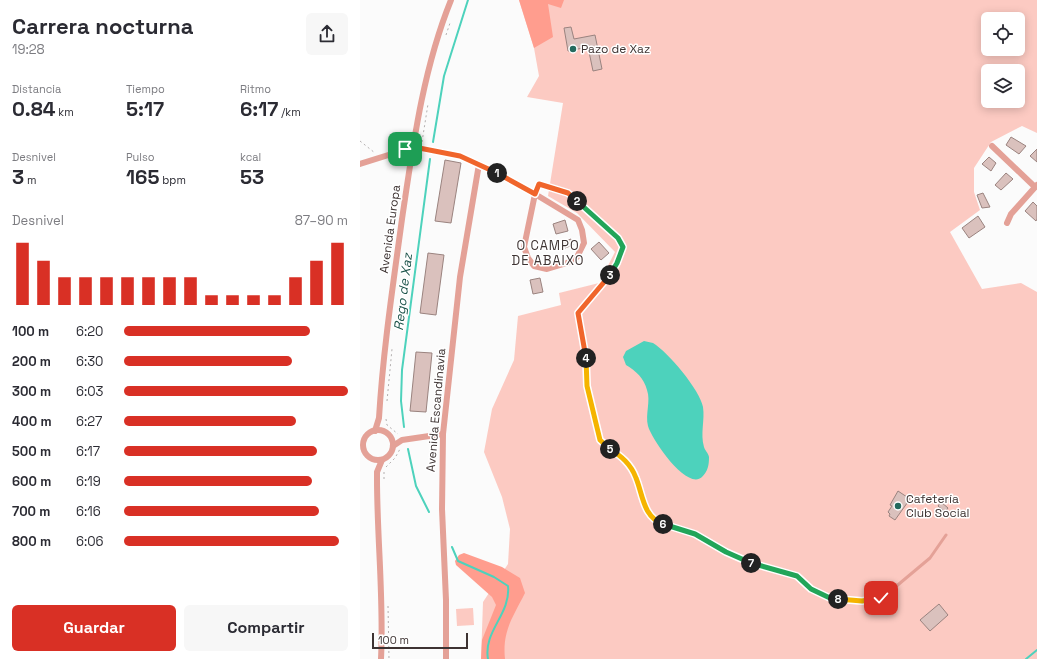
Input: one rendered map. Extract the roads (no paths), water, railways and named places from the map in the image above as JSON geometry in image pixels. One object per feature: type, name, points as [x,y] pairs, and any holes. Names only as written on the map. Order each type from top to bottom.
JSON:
[{"type":"street","name":"Avenida Europa","points":[[378,431],[382,418],[391,302],[420,110],[430,64],[451,0]]},
{"type":"street","points":[[992,146],[1036,186],[1011,214],[1008,223]]},
{"type":"street","points":[[360,164],[414,147],[460,156],[479,164],[535,194],[578,220],[582,230],[584,243],[577,257],[567,263],[547,269],[534,266],[528,258],[524,247],[535,194]]},
{"type":"street","name":"Avenida Escandinavia","points":[[446,659],[446,600],[442,509],[443,434],[460,277],[479,164]]},
{"type":"street","points":[[382,460],[368,457],[362,452],[362,446],[368,435],[378,431],[387,433],[393,446]]},
{"type":"street","points":[[391,439],[443,434]]},
{"type":"street","points":[[377,472],[382,460],[390,455],[393,446],[401,437]]},
{"type":"street","points":[[374,459],[377,472],[378,544],[382,613],[381,659]]},
{"type":"lane","points":[[535,194],[539,184],[568,193],[618,238],[623,247],[617,263],[606,281],[578,313],[586,359],[587,386],[600,440],[608,448],[624,458],[636,477],[647,512],[660,523],[695,534],[726,552],[756,566],[797,576],[811,589],[832,599],[862,601],[881,598],[930,558],[946,535]]},
{"type":"waterway","name":"Rego de Xaz","points":[[433,142],[444,76],[468,0]]},
{"type":"waterway","name":"Rego de Xaz","points":[[404,427],[401,401],[402,370],[430,159]]},
{"type":"waterway","name":"Rego de Xaz","points":[[408,449],[416,486],[429,512]]},
{"type":"waterway","name":"Rego de Xaz","points":[[452,547],[458,561],[494,577],[508,586],[508,596],[502,614],[489,640],[488,659]]},
{"type":"waterway","points":[[1026,659],[1037,650]]},
{"type":"place","name":"Pazo de Xaz","points":[[573,49]]},
{"type":"place","name":"Cafetería Club Social","points":[[898,506]]},
{"type":"district","name":"O CAMPO DE ABAIXO","points":[[548,252]]}]
